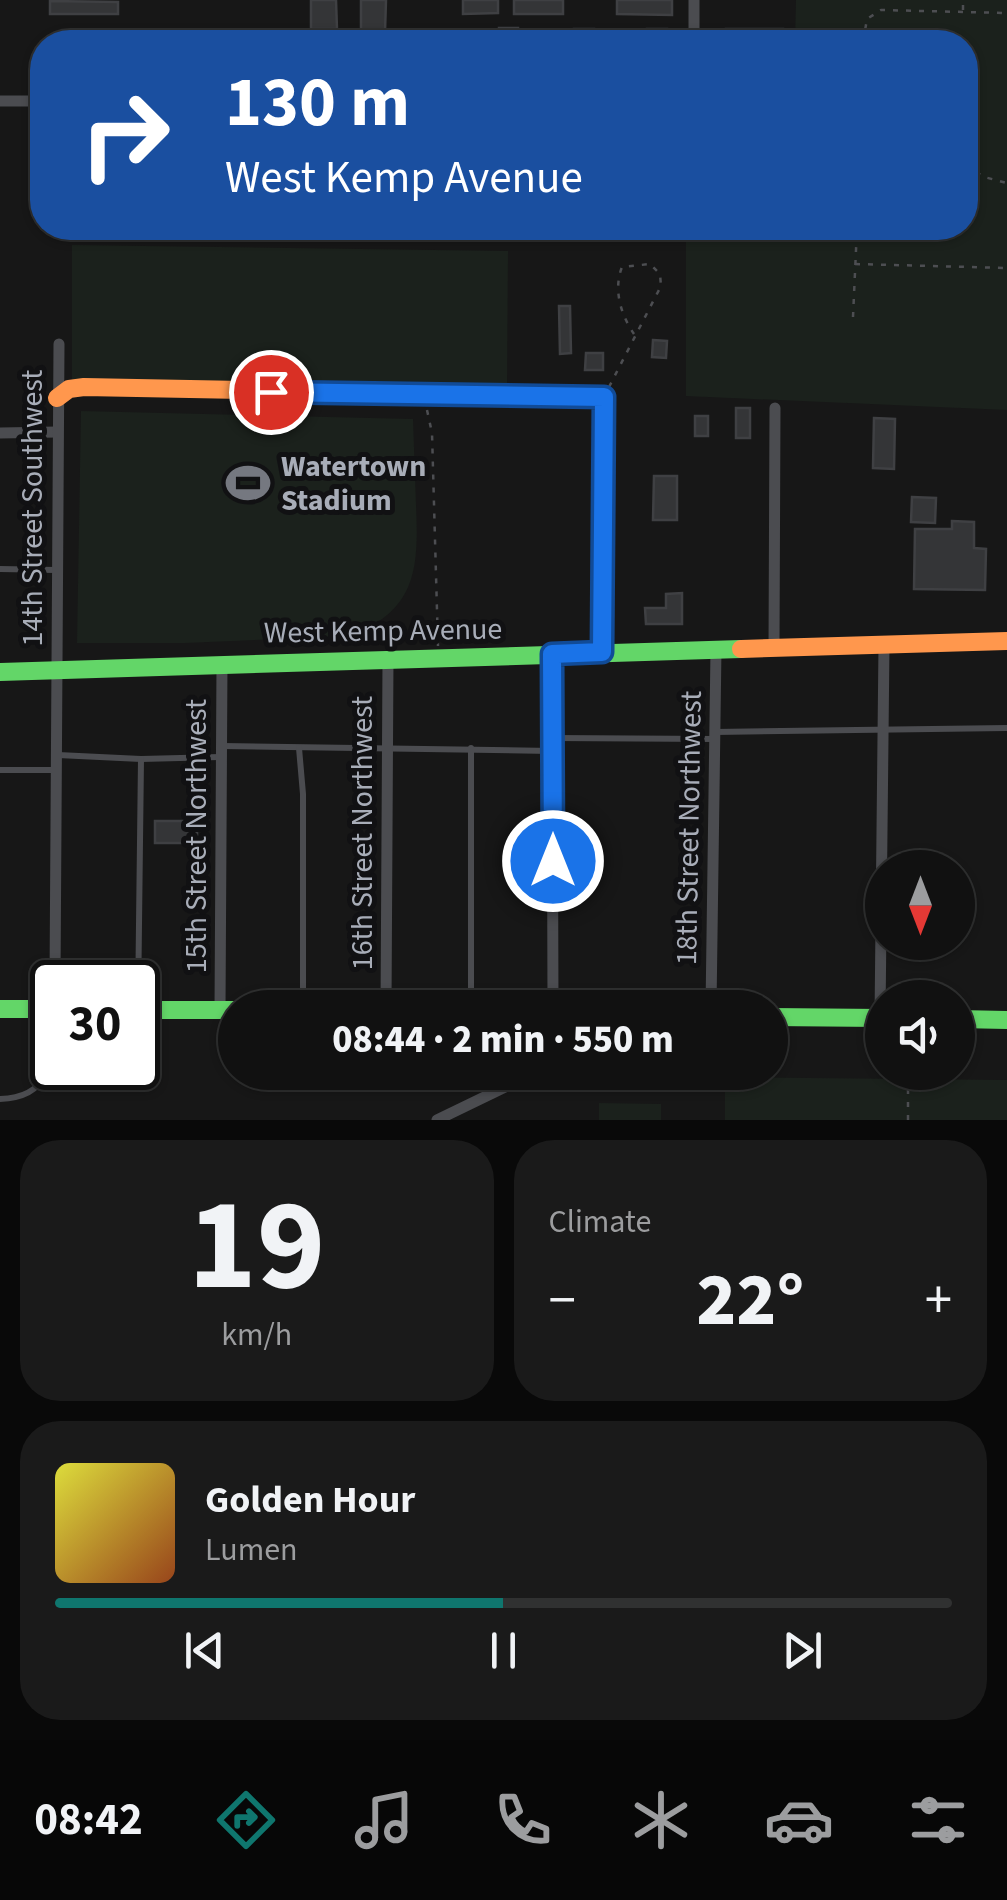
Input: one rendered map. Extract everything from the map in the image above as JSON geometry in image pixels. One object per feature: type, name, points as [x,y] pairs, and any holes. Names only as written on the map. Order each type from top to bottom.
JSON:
[{"type":"street","points":[[694,0],[694,30]]},
{"type":"street","points":[[0,101],[30,101]]},
{"type":"street","name":"14th Street Southwest","points":[[55,960],[58,344]]},
{"type":"street","points":[[57,398],[69,389],[84,387],[604,397],[602,652]]},
{"type":"street","points":[[774,647],[776,408]]},
{"type":"street","points":[[0,433],[57,432]]},
{"type":"street","name":"West Kemp Avenue","points":[[0,672],[222,662],[1007,641]]},
{"type":"street","points":[[881,980],[884,644]]},
{"type":"street","name":"18th Street Northwest","points":[[711,990],[716,649]]},
{"type":"street","points":[[552,654],[553,990]]},
{"type":"street","name":"16th Street Northwest","points":[[386,990],[388,659]]},
{"type":"street","name":"15th Street Northwest","points":[[222,662],[227,990]]},
{"type":"street","points":[[0,1009],[30,1009]]},
{"type":"street","points":[[160,1010],[218,1010]]},
{"type":"street","points":[[788,1017],[865,1018]]},
{"type":"street","points":[[975,1019],[1007,1020]]},
{"type":"street","points":[[437,1120],[499,1090]]},
{"type":"lane","points":[[0,570],[57,570]]},
{"type":"lane","points":[[57,754],[141,758],[299,748],[471,748],[1007,728]]},
{"type":"lane","points":[[299,748],[303,794],[303,990]]},
{"type":"lane","points":[[471,748],[471,990]]},
{"type":"lane","points":[[139,960],[141,758]]},
{"type":"lane","points":[[0,770],[57,770]]},
{"type":"lane","points":[[0,1099],[31,1090]]},
{"type":"path","points":[[963,0],[963,12]]},
{"type":"path","points":[[864,30],[867,18],[876,11],[1007,13]]},
{"type":"path","points":[[978,173],[1007,182]]},
{"type":"path","points":[[853,316],[856,240]]},
{"type":"path","points":[[604,397],[661,286],[660,274],[650,264],[622,268],[619,274],[620,315],[634,334]]},
{"type":"path","points":[[855,264],[1007,268]]},
{"type":"path","points":[[421,395],[432,432],[439,658]]},
{"type":"path","points":[[908,1090],[908,1120]]},
{"type":"shaded area","points":[[796,0],[1007,0],[1007,410],[686,396],[686,240],[978,240],[978,30],[795,30]]},
{"type":"shaded area","points":[[72,245],[508,251],[507,389],[72,383]]},
{"type":"shaded area","name":"Watertown Stadium","points":[[81,411],[413,419],[417,528],[409,586],[388,615],[348,636],[77,643]]},
{"type":"shaded area","points":[[788,1078],[865,1078],[865,1090],[975,1090],[975,1080],[1007,1080],[1007,1120],[725,1120],[725,1090],[788,1090]]},
{"type":"shaded area","points":[[599,1103],[661,1104],[661,1120],[599,1120]]},
{"type":"building","points":[[311,0],[336,0],[337,29],[311,29]]},
{"type":"building","points":[[361,0],[386,0],[385,30],[361,30]]},
{"type":"building","points":[[463,0],[498,0],[498,13],[463,14]]},
{"type":"building","points":[[514,0],[563,0],[563,14],[514,14]]},
{"type":"building","points":[[617,0],[672,0],[672,15],[617,14]]},
{"type":"building","points":[[50,1],[118,2],[118,14],[50,14]]},
{"type":"building","points":[[559,306],[570,306],[571,353],[560,354]]},
{"type":"building","points":[[653,340],[667,341],[666,358],[652,357]]},
{"type":"building","points":[[586,353],[603,353],[603,370],[585,370]]},
{"type":"building","points":[[736,408],[750,408],[750,438],[736,438]]},
{"type":"building","points":[[695,416],[708,416],[708,436],[695,436]]},
{"type":"building","points":[[874,418],[895,419],[894,469],[873,468]]},
{"type":"building","points":[[654,476],[677,476],[677,520],[653,520]]},
{"type":"building","points":[[912,497],[936,498],[935,523],[911,522]]},
{"type":"building","points":[[952,521],[974,522],[974,548],[986,549],[985,590],[914,589],[915,529],[952,529]]},
{"type":"building","points":[[682,593],[682,624],[646,624],[645,608],[666,608],[666,594]]},
{"type":"building","points":[[155,821],[197,821],[197,843],[155,843]]},
{"type":"traffic: fast","points":[[0,672],[741,649]]},
{"type":"traffic: fast","points":[[0,1009],[30,1009]]},
{"type":"traffic: fast","points":[[160,1010],[218,1010]]},
{"type":"traffic: fast","points":[[788,1017],[865,1018]]},
{"type":"traffic: fast","points":[[975,1019],[1007,1020]]},
{"type":"traffic: slow","points":[[57,398],[69,389],[84,387],[604,397],[603,652]]},
{"type":"traffic: slow","points":[[741,649],[1007,641]]},
{"type":"place","name":"Watertown Stadium","points":[[248,483]]},
{"type":"route","points":[[271,392],[604,397],[602,652],[552,654],[553,861]]}]
